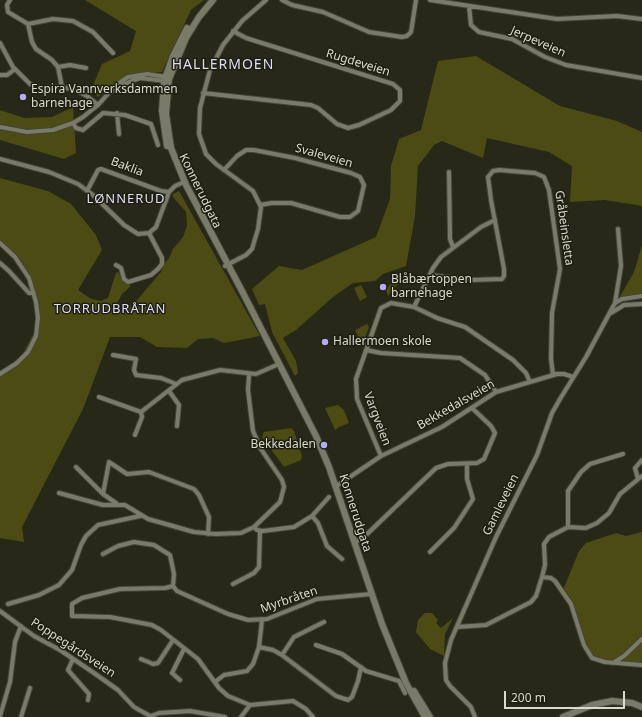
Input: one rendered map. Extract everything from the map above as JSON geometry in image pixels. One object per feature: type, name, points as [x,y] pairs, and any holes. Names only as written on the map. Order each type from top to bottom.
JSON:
[{"type":"main road","name":"Konnerudgata","points":[[208,0],[180,39],[166,79],[162,102],[163,126],[168,150],[182,183],[316,436],[336,487],[371,594],[387,636],[403,672],[430,717]]},
{"type":"main road","name":"Konnerudgata","points":[[166,79],[186,38],[199,17],[213,0]]},
{"type":"main road","name":"Konnerudgata","points":[[403,672],[406,683],[425,717]]},
{"type":"main road","points":[[564,717],[592,705],[612,701],[632,703],[642,707]]},
{"type":"street","points":[[10,0],[7,5],[8,12],[28,24],[32,42],[36,49],[52,60],[58,67],[62,87]]},
{"type":"street","points":[[227,266],[246,255],[254,245],[260,222],[260,205],[253,191],[211,160],[200,140],[199,119],[203,93],[214,60],[233,31],[249,13],[266,0]]},
{"type":"street","points":[[282,0],[292,5],[323,12],[369,32],[402,37],[407,36],[411,32],[416,0]]},
{"type":"street","points":[[430,0],[557,20],[617,16],[642,19]]},
{"type":"street","name":"Jerpeveien","points":[[469,6],[471,25],[479,32],[512,39],[545,57],[566,65],[642,78]]},
{"type":"street","points":[[28,24],[53,19],[73,21],[93,32],[113,53]]},
{"type":"street","name":"Rugdeveien","points":[[203,93],[310,105],[318,108],[337,124],[348,128],[359,125],[390,110],[400,101],[400,90],[393,84],[246,38],[233,31]]},
{"type":"street","points":[[0,43],[15,69],[34,86],[42,88],[62,87],[82,94],[98,105]]},
{"type":"street","points":[[58,67],[70,65],[86,68]]},
{"type":"street","points":[[0,75],[7,75],[15,69]]},
{"type":"street","points":[[0,127],[38,133],[53,130],[73,123],[98,105],[122,80],[133,76],[147,74],[166,79]]},
{"type":"street","points":[[73,123],[76,128],[83,130],[103,113],[117,113],[150,124],[158,145]]},
{"type":"street","points":[[117,113],[119,134]]},
{"type":"street","name":"Svaleveien","points":[[224,170],[237,156],[246,150],[254,150],[295,158],[351,173],[360,177],[364,185],[358,211],[350,218],[340,217],[291,203],[272,203],[260,205]]},
{"type":"street","points":[[0,159],[62,176],[88,189],[129,229],[138,234],[149,234]]},
{"type":"street","name":"Baklia","points":[[88,189],[98,170],[101,169],[161,191],[169,192]]},
{"type":"street","name":"Gråbeinsletta","points":[[430,275],[470,280],[502,279],[504,276],[504,269],[488,180],[493,171],[499,170],[535,173],[544,177],[549,190],[560,269],[552,313],[551,358],[553,375]]},
{"type":"street","points":[[450,172],[450,239],[453,247]]},
{"type":"street","points":[[149,234],[159,222],[169,192],[182,183]]},
{"type":"street","points":[[495,220],[485,224],[453,247],[441,258],[430,275],[414,307],[437,318],[465,327],[513,360],[526,373],[530,382]]},
{"type":"street","name":"Gamleveien","points":[[475,717],[473,710],[450,686],[446,678],[447,653],[496,537],[537,455],[552,413],[610,315],[615,303],[622,260],[618,229]]},
{"type":"street","points":[[116,265],[121,268],[124,279],[128,282],[151,275],[158,269],[162,264],[162,258],[149,234]]},
{"type":"street","points":[[0,243],[20,263],[29,278],[34,293],[38,324],[32,345],[17,363],[0,374]]},
{"type":"street","points":[[0,264],[9,270],[29,293],[34,293]]},
{"type":"street","points":[[615,303],[622,299],[642,296]]},
{"type":"street","name":"Vargveien","points":[[381,456],[361,410],[356,392],[356,380],[382,306],[388,303],[397,303],[414,307]]},
{"type":"street","points":[[610,315],[624,305],[642,304]]},
{"type":"street","points":[[366,350],[381,353],[460,358],[485,375],[496,392]]},
{"type":"street","points":[[113,355],[136,359],[134,373],[136,374],[161,378],[176,384]]},
{"type":"street","points":[[141,412],[182,380],[215,371],[249,374],[261,373],[279,364]]},
{"type":"street","points":[[76,467],[112,502],[125,506],[140,516],[166,525],[208,534],[241,533],[254,526],[280,502],[284,487],[279,474],[261,448],[253,431],[248,390],[249,374]]},
{"type":"street","name":"Bekkedalsveien","points":[[336,487],[381,456],[442,427],[496,392],[553,375],[564,374],[573,377]]},
{"type":"street","points":[[169,391],[179,405],[176,426]]},
{"type":"street","points":[[99,397],[141,412]]},
{"type":"street","points":[[354,543],[361,540],[436,468],[448,464],[477,463],[484,459],[495,434],[493,429],[472,408]]},
{"type":"street","points":[[134,435],[142,417],[141,412]]},
{"type":"street","points":[[568,527],[568,491],[581,472],[590,464],[623,454]]},
{"type":"street","points":[[457,627],[483,626],[523,606],[536,596],[542,577],[546,540],[568,527],[590,527],[597,523],[609,513],[620,494],[640,477],[635,468],[642,460]]},
{"type":"street","points":[[103,494],[109,462],[126,474],[149,472],[194,489],[199,495],[209,516],[208,534]]},
{"type":"street","points":[[430,552],[454,528],[472,502],[473,496],[468,479],[466,464]]},
{"type":"street","points":[[59,493],[103,505],[118,504]]},
{"type":"street","points":[[254,526],[260,531],[294,527],[312,516],[329,497]]},
{"type":"street","points":[[8,604],[46,592],[59,585],[72,570],[86,536],[98,525],[140,516]]},
{"type":"street","points":[[312,516],[318,523],[327,546],[342,559]]},
{"type":"street","points":[[234,584],[254,573],[259,567],[260,531]]},
{"type":"street","points":[[103,554],[118,546],[134,542],[154,545],[168,552],[172,558],[174,574],[173,586],[165,588],[120,589],[82,598],[72,604],[72,616],[110,617],[140,622],[157,628],[198,659],[215,682],[228,696],[250,705],[291,701],[306,709],[313,717]]},
{"type":"street","points":[[542,577],[551,578],[555,581],[571,604],[584,645],[590,655],[598,661],[642,665]]},
{"type":"street","name":"Myrbråten","points":[[173,586],[181,594],[228,614],[248,620],[262,620],[317,599],[371,594]]},
{"type":"street","name":"Poppegårdsveien","points":[[0,611],[34,636],[73,659],[112,685],[134,707],[151,716]]},
{"type":"street","points":[[215,682],[224,675],[247,671],[253,664],[259,646],[262,620]]},
{"type":"street","points":[[282,655],[294,637],[324,622]]},
{"type":"street","points":[[0,716],[10,682],[15,642],[21,626]]},
{"type":"street","points":[[613,663],[624,656],[642,638]]},
{"type":"street","points":[[141,659],[153,664],[158,663],[173,640]]},
{"type":"street","points":[[316,645],[342,654],[361,667],[399,681],[405,693]]},
{"type":"street","points":[[259,646],[282,655],[336,696],[348,700],[352,697],[358,682],[361,667]]},
{"type":"street","points":[[180,680],[173,671],[184,649]]},
{"type":"street","points":[[73,659],[68,670],[88,694],[88,700]]},
{"type":"street","points":[[21,717],[30,688]]},
{"type":"street","points":[[241,717],[250,705]]},
{"type":"street","points":[[151,716],[159,713],[193,711],[225,717]]},
{"type":"shaded area","points":[[85,0],[204,0],[191,10],[162,72],[130,74],[98,97],[91,90],[102,64],[130,51],[136,31]]},
{"type":"shaded area","points":[[476,56],[560,106],[617,121],[642,132],[642,206],[605,200],[570,202],[572,166],[549,152],[487,138],[483,158],[442,141],[434,145],[418,166],[415,216],[406,266],[383,274],[375,281],[353,283],[333,297],[296,330],[283,338],[296,361],[298,373],[295,376],[272,332],[265,304],[259,305],[252,289],[279,266],[302,270],[376,237],[390,199],[391,166],[399,139],[421,130],[438,61]]},
{"type":"shaded area","points":[[73,107],[76,153],[64,159],[0,140],[0,110],[24,118],[52,117]]},
{"type":"shaded area","points":[[0,178],[48,191],[71,204],[96,235],[102,250],[78,290],[91,299],[101,301],[108,298],[116,273],[118,272],[123,281],[130,284],[130,287],[122,294],[115,307],[120,312],[132,306],[161,272],[173,249],[183,237],[187,226],[186,212],[173,197],[173,194],[179,191],[260,336],[224,343],[213,338],[198,339],[187,348],[157,347],[140,337],[110,337],[83,409],[22,527],[24,542],[0,538],[0,375],[19,361],[37,327],[32,287],[16,259],[0,244]]},
{"type":"shaded area","points":[[642,245],[642,296],[624,297],[618,300],[634,272]]},
{"type":"shaded area","points":[[402,273],[401,280],[388,296],[386,289]]},
{"type":"shaded area","points":[[361,285],[367,297],[360,301],[354,288]]},
{"type":"shaded area","points":[[367,324],[369,327],[362,346],[356,344],[354,341],[359,338],[355,330]]},
{"type":"shaded area","points":[[338,405],[344,410],[349,423],[335,430],[325,408]]},
{"type":"shaded area","points":[[291,428],[294,431],[302,456],[301,460],[284,467],[262,437],[264,432]]},
{"type":"shaded area","points":[[642,532],[642,666],[600,661],[587,651],[581,630],[563,590],[579,551],[586,543],[616,533],[626,536]]},
{"type":"shaded area","points":[[425,613],[432,613],[438,620],[436,623],[441,628],[453,618],[445,634],[444,656],[430,649],[416,632],[418,620]]},
{"type":"place","name":"Espira Vannverksdammen barnehage","points":[[23,97]]},
{"type":"place","name":"Blåbærtoppen barnehage","points":[[383,287]]},
{"type":"place","name":"Hallermoen skole","points":[[325,342]]},
{"type":"place","name":"Bekkedalen","points":[[324,445]]},
{"type":"district","name":"HALLERMOEN","points":[[223,65]]},
{"type":"district","name":"LØNNERUD","points":[[126,199]]},
{"type":"district","name":"TORRUDBRÅTAN","points":[[110,309]]}]
